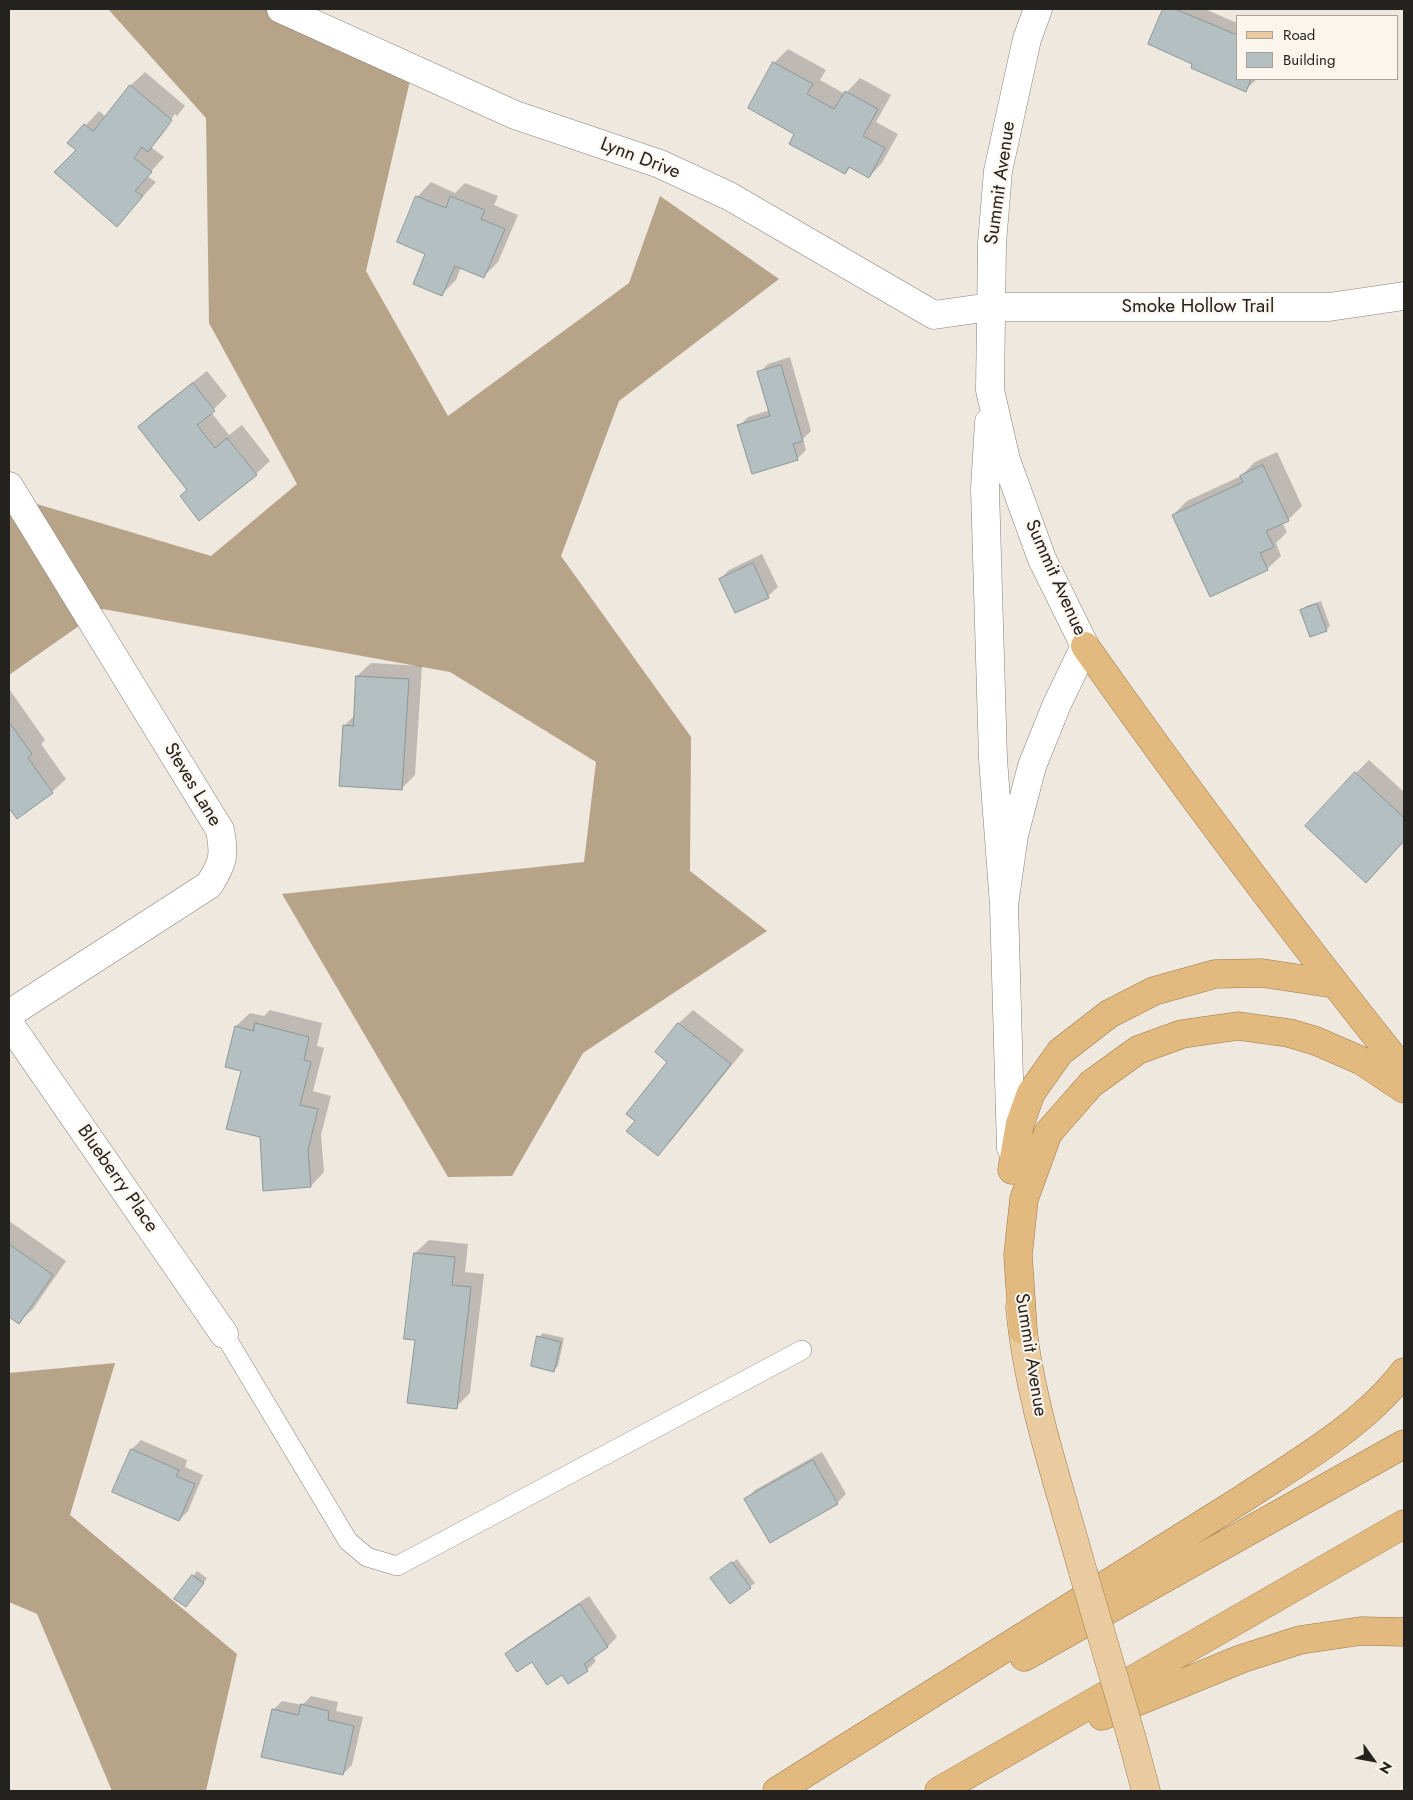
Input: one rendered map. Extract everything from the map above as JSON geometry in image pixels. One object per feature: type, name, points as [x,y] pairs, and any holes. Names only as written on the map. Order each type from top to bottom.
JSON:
[{"type":"highway","points":[[1086,646],[1134,715],[1335,984],[1404,1071]]},
{"type":"highway","points":[[1012,1170],[1020,1124],[1031,1093],[1060,1052],[1110,1014],[1154,991],[1215,974],[1262,973],[1335,984]]},
{"type":"highway","points":[[1022,1330],[1018,1255],[1024,1199],[1048,1133],[1092,1084],[1138,1050],[1182,1034],[1238,1026],[1289,1033],[1316,1041],[1362,1061],[1404,1089]]},
{"type":"highway","points":[[777,1791],[1244,1498],[1316,1450],[1365,1413],[1404,1372]]},
{"type":"highway","points":[[784,1791],[1404,1444]]},
{"type":"highway","points":[[939,1791],[1404,1524]]},
{"type":"highway","points":[[1001,1757],[1241,1658],[1300,1640],[1361,1631],[1404,1632]]},
{"type":"main road","name":"Summit Avenue","points":[[1012,1170],[1022,1330],[1038,1413],[1146,1791]]},
{"type":"street","name":"Lynn Drive","points":[[280,9],[515,115],[669,168],[729,196],[934,315],[990,307]]},
{"type":"street","name":"Summit Avenue","points":[[1012,1170],[1004,905],[993,758],[985,499],[990,390],[992,243],[998,171],[1027,39],[1038,9]]},
{"type":"street","name":"Smoke Hollow Trail","points":[[990,307],[1329,307],[1404,296]]},
{"type":"street","name":"Summit Avenue","points":[[990,390],[1006,460],[1042,559],[1086,646],[1057,704],[1032,766],[1014,835],[1004,905]]},
{"type":"street","name":"Steves Lane","points":[[9,486],[220,830],[224,849],[220,868],[210,885],[9,1014]]},
{"type":"street","name":"Blueberry Place","points":[[9,1023],[224,1334]]},
{"type":"lane","points":[[224,1334],[348,1541],[367,1557],[397,1566],[802,1350]]},
{"type":"shaded area","points":[[108,9],[304,9],[415,59],[366,271],[448,416],[629,283],[660,196],[779,279],[619,401],[561,556],[691,737],[690,871],[767,931],[583,1053],[512,1176],[448,1177],[282,894],[584,862],[596,762],[450,672],[103,609],[9,675],[9,469],[30,502],[211,556],[297,484],[209,323],[206,118]]},
{"type":"shaded area","points":[[115,1363],[70,1515],[237,1654],[206,1791],[112,1791],[37,1614],[9,1602],[9,1373]]},
{"type":"building","points":[[1163,9],[1175,9],[1236,35],[1236,80],[1251,80],[1246,92],[1191,68],[1192,64],[1148,44]]},
{"type":"building","points":[[773,62],[813,84],[807,94],[834,109],[845,91],[878,109],[863,136],[885,148],[869,178],[849,167],[845,174],[789,144],[794,134],[748,108]]},
{"type":"building","points":[[130,85],[172,120],[148,152],[142,147],[134,158],[152,172],[135,191],[143,196],[117,227],[54,172],[76,150],[67,143],[84,124],[93,131]]},
{"type":"building","points":[[416,196],[446,208],[450,196],[485,210],[481,219],[505,229],[484,278],[455,266],[442,296],[413,284],[425,254],[397,242]]},
{"type":"building","points":[[781,365],[803,441],[793,444],[798,460],[752,474],[737,425],[770,416],[757,372]]},
{"type":"building","points":[[193,383],[215,411],[197,425],[215,448],[227,438],[257,475],[199,521],[180,496],[187,490],[138,427]]},
{"type":"building","points":[[1263,465],[1289,521],[1266,531],[1274,547],[1260,553],[1268,570],[1210,597],[1172,515],[1243,482],[1240,476]]},
{"type":"building","points":[[753,563],[769,598],[735,613],[719,579]]},
{"type":"building","points":[[1317,604],[1327,631],[1310,637],[1300,610]]},
{"type":"building","points":[[356,676],[409,679],[402,790],[339,786],[343,725],[353,726]]},
{"type":"building","points":[[9,722],[32,754],[28,758],[53,793],[17,819],[9,808]]},
{"type":"building","points":[[1355,772],[1404,818],[1404,841],[1366,883],[1305,826]]},
{"type":"building","points":[[255,1023],[309,1037],[304,1060],[311,1062],[300,1105],[318,1109],[308,1150],[311,1187],[263,1191],[260,1137],[226,1129],[241,1071],[225,1067],[235,1026],[253,1031]]},
{"type":"building","points":[[678,1023],[731,1064],[658,1156],[626,1131],[635,1121],[626,1114],[667,1062],[655,1052]]},
{"type":"building","points":[[9,1244],[53,1275],[19,1324],[9,1317]]},
{"type":"building","points":[[414,1253],[455,1257],[452,1285],[471,1287],[457,1409],[407,1403],[415,1340],[404,1339]]},
{"type":"building","points":[[537,1336],[561,1342],[554,1372],[531,1366]]},
{"type":"building","points":[[131,1449],[179,1470],[176,1476],[195,1484],[179,1521],[112,1492]]},
{"type":"building","points":[[813,1460],[838,1504],[770,1543],[744,1499]]},
{"type":"building","points":[[732,1562],[751,1588],[730,1604],[710,1578]]},
{"type":"building","points":[[192,1575],[204,1583],[186,1607],[174,1599]]},
{"type":"building","points":[[580,1604],[608,1647],[584,1664],[588,1671],[568,1684],[562,1675],[547,1685],[532,1662],[517,1672],[505,1654]]},
{"type":"building","points":[[301,1704],[329,1711],[328,1720],[354,1726],[343,1775],[261,1757],[272,1709],[298,1715]]}]
